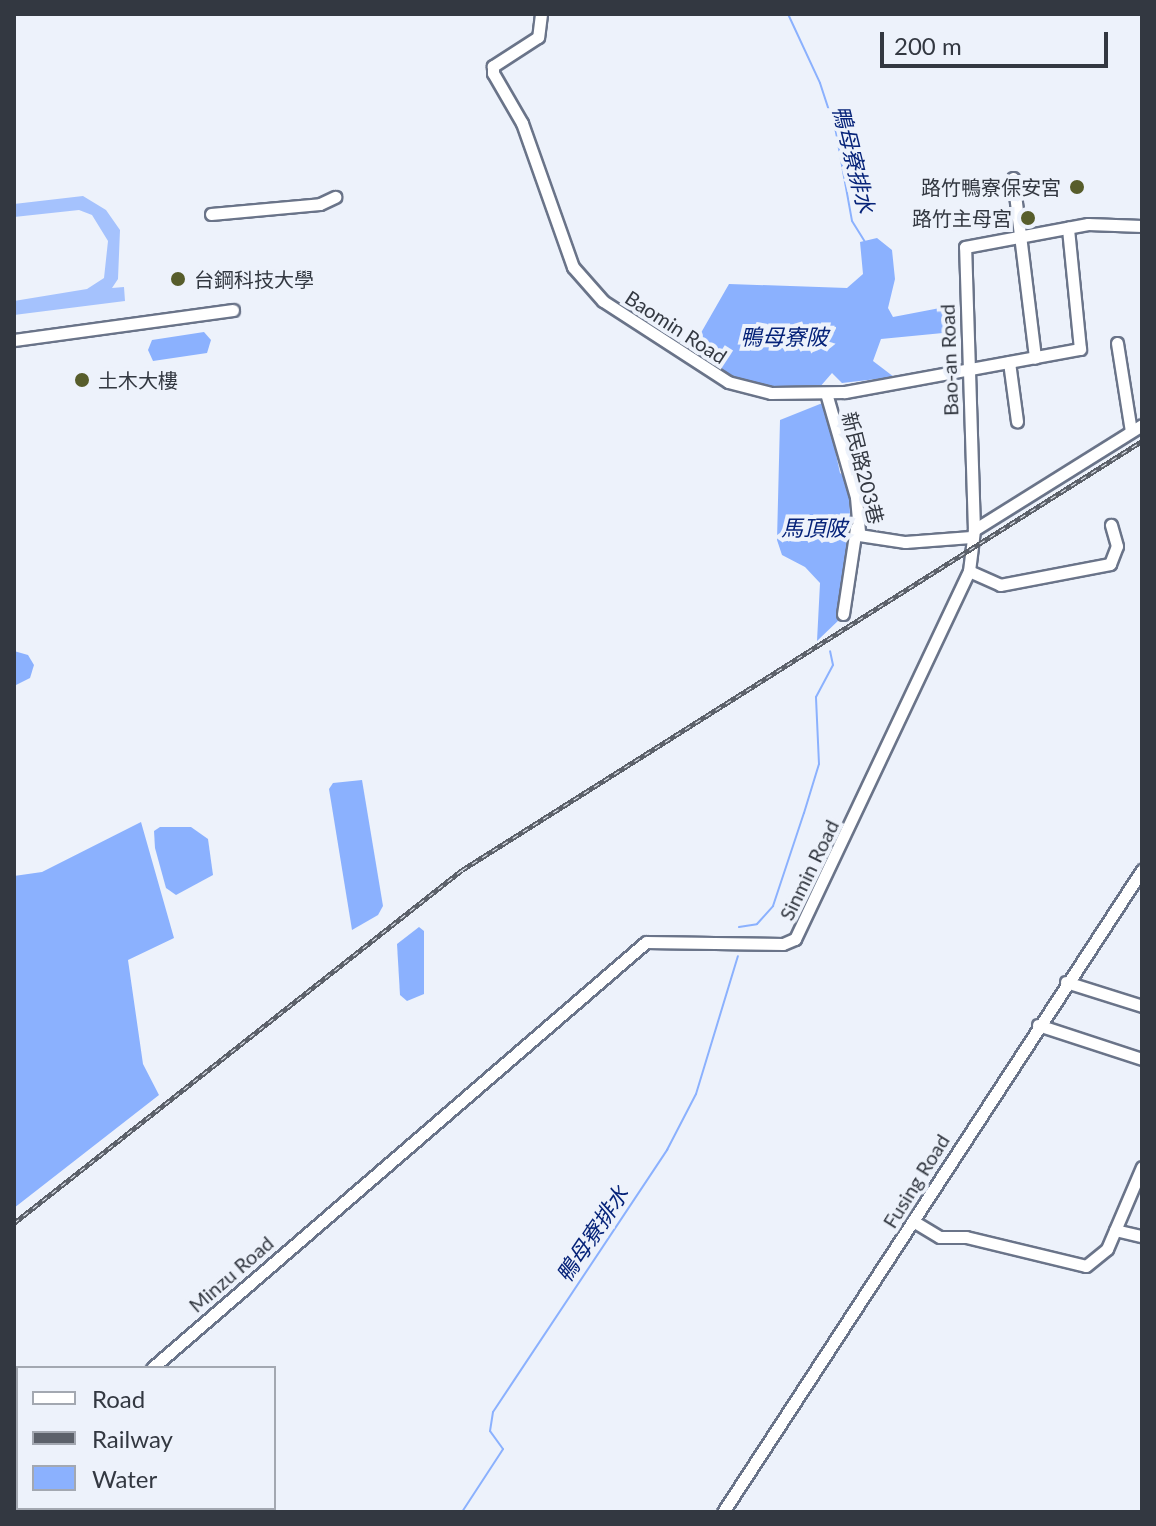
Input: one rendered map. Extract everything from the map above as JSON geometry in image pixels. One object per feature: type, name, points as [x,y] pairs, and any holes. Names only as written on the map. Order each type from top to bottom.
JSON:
[{"type":"street","name":"Baomin Road","points":[[541,14],[538,37],[493,66],[493,73],[522,123],[573,267],[587,286],[718,377],[771,393],[826,393],[1080,349],[1068,228]]},
{"type":"street","points":[[1013,178],[1035,358]]},
{"type":"street","points":[[211,214],[320,204],[335,197]]},
{"type":"street","name":"Bao-an Road","points":[[973,533],[963,251],[969,244],[1068,228],[1142,226]]},
{"type":"street","points":[[14,340],[233,310]]},
{"type":"street","points":[[973,533],[1137,428],[1117,343]]},
{"type":"street","points":[[1009,362],[1017,421]]},
{"type":"street","name":"新民路203巷","points":[[826,393],[856,497],[856,527],[865,539],[892,541],[973,533]]},
{"type":"street","points":[[969,571],[1000,585],[1110,564],[1117,546],[1111,525]]},
{"type":"street","points":[[843,614],[856,527]]},
{"type":"street","name":"Sinmin Road","points":[[336,1209],[646,942],[783,944],[795,939],[969,571],[973,533]]},
{"type":"street","name":"Fusing Road","points":[[723,1512],[1066,982],[1142,870]]},
{"type":"street","points":[[1066,982],[1142,1006]]},
{"type":"street","points":[[1038,1025],[1142,1059]]},
{"type":"street","points":[[913,1221],[934,1235],[966,1237],[1079,1266],[1103,1256],[1142,1167]]},
{"type":"street","name":"Minzu Road","points":[[154,1366],[336,1209]]},
{"type":"street","points":[[1115,1230],[1142,1236]]},
{"type":"shaded area","points":[[83,196],[106,210],[120,230],[118,279],[112,288],[124,287],[125,301],[14,315],[14,301],[87,289],[104,278],[108,241],[92,215],[79,210],[14,217],[14,204]]},
{"type":"water","name":"鴨母寮陂","points":[[877,238],[892,250],[895,279],[888,308],[893,317],[940,308],[947,313],[949,326],[943,333],[881,339],[873,361],[894,377],[842,383],[832,373],[819,388],[769,388],[715,370],[700,357],[698,338],[729,284],[847,288],[863,274],[860,242]]},
{"type":"water","points":[[204,332],[211,340],[207,353],[153,361],[148,350],[152,340]]},
{"type":"water","name":"馬頂陂","points":[[825,402],[840,473],[849,480],[850,516],[841,618],[817,641],[820,583],[805,567],[782,555],[777,540],[780,420]]},
{"type":"water","points":[[14,651],[28,655],[34,665],[30,678],[14,686]]},
{"type":"water","points":[[362,780],[383,906],[378,915],[352,930],[329,789],[333,783]]},
{"type":"water","points":[[141,822],[174,938],[128,960],[143,1064],[159,1095],[14,1208],[14,876],[42,872]]},
{"type":"water","points":[[160,827],[191,827],[208,839],[213,875],[176,895],[166,888],[155,848],[154,831]]},
{"type":"water","points":[[419,927],[424,931],[424,994],[407,1001],[400,995],[397,944]]},
{"type":"waterway","name":"鴨母寮排水","points":[[788,14],[820,83],[836,132],[852,221],[865,242]]},
{"type":"waterway","name":"鴨母寮排水","points":[[739,927],[757,924],[773,906],[804,813],[819,764],[816,697],[833,665],[830,651]]},
{"type":"waterway","name":"鴨母寮排水","points":[[462,1512],[503,1449],[490,1431],[493,1412],[667,1150],[696,1094],[738,956]]},
{"type":"railway","points":[[14,1223],[462,870],[1142,441]]},
{"type":"place","name":"路竹鴨寮保安宮","points":[[1077,187]]},
{"type":"place","name":"路竹主母宮","points":[[1028,218]]},
{"type":"place","name":"台鋼科技大學","points":[[178,279]]},
{"type":"place","name":"土木大樓","points":[[82,380]]}]
